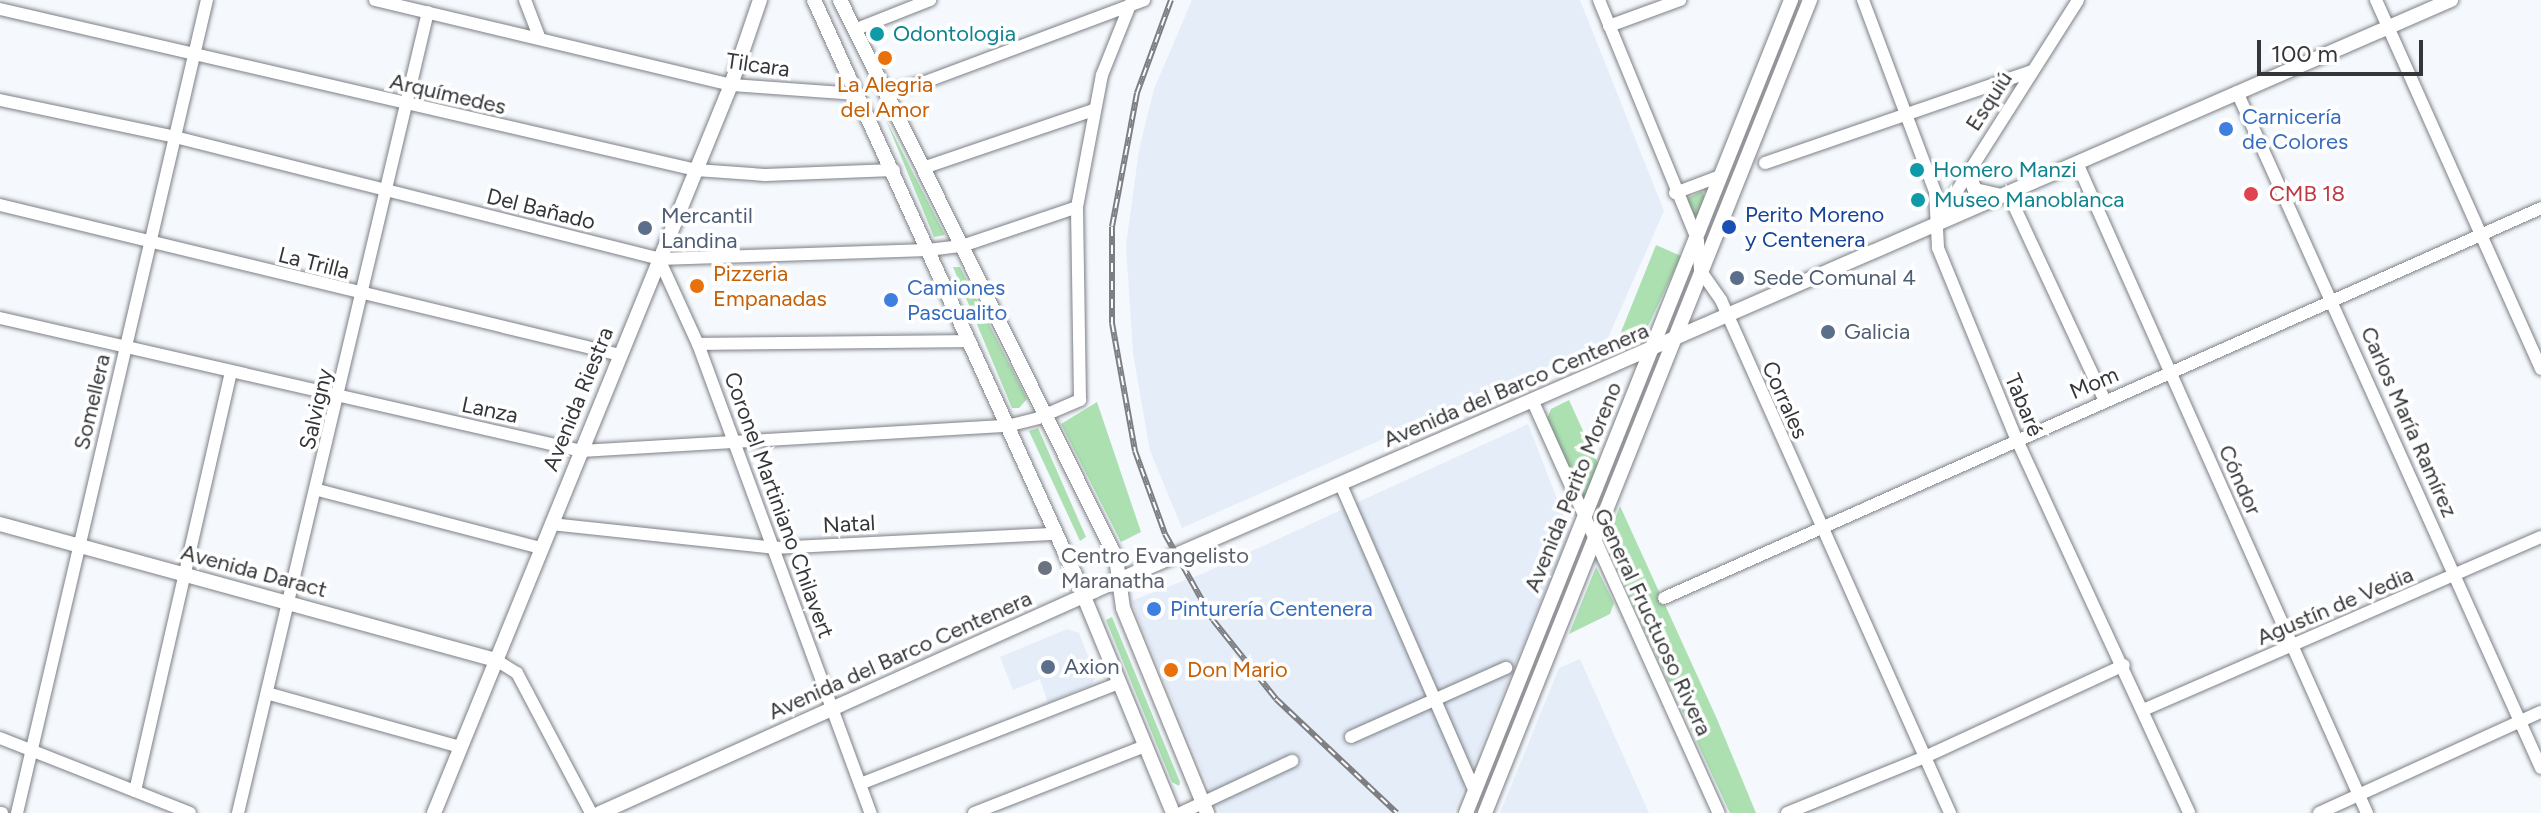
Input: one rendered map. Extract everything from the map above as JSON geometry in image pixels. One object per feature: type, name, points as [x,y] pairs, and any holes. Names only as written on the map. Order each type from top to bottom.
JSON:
[{"type":"main road","name":"Avenida Riestra","points":[[434,813],[731,85],[760,0]]},
{"type":"main road","points":[[814,0],[970,341],[1083,597],[1173,813]]},
{"type":"main road","points":[[840,0],[1116,558],[1123,608],[1205,808]]},
{"type":"main road","name":"Avenida Perito Moreno","points":[[1466,813],[1583,518],[1698,241],[1720,176],[1791,0]]},
{"type":"main road","name":"Avenida Perito Moreno","points":[[1485,813],[1810,0]]},
{"type":"main road","name":"Avenida del Barco Centenera","points":[[600,813],[1119,580],[2451,0]]},
{"type":"main road","name":"Tilcara","points":[[858,94],[885,92]]},
{"type":"main road","points":[[1968,172],[1975,190],[2004,194]]},
{"type":"main road","name":"Avenida Daract","points":[[0,524],[496,660]]},
{"type":"street","name":"Somellera","points":[[17,813],[28,749],[207,0]]},
{"type":"street","name":"Tilcara","points":[[375,0],[731,85],[858,94]]},
{"type":"street","points":[[525,0],[539,37]]},
{"type":"street","points":[[854,30],[930,0]]},
{"type":"street","name":"Tilcara","points":[[885,92],[925,82],[1130,2],[1144,0]]},
{"type":"street","name":"Corrales","points":[[1599,0],[1675,193],[1698,241],[1700,270],[1726,317],[1950,813]]},
{"type":"street","points":[[1609,26],[1680,0]]},
{"type":"street","name":"Tabaré","points":[[1863,0],[1935,192],[1938,248],[2016,438],[2124,665],[2189,813]]},
{"type":"street","name":"Esquiú","points":[[1936,224],[2078,0]]},
{"type":"street","points":[[2376,0],[2541,369]]},
{"type":"street","points":[[1077,207],[1093,110],[1109,50],[1130,2]]},
{"type":"street","name":"Arquímedes","points":[[0,9],[195,52],[407,106],[696,170],[765,175],[894,170]]},
{"type":"street","name":"Salvigny","points":[[238,813],[292,604],[428,12]]},
{"type":"street","points":[[1765,163],[2032,71]]},
{"type":"street","name":"Carlos María Ramírez","points":[[2237,92],[2541,768]]},
{"type":"street","name":"Del Bañado","points":[[0,100],[175,137],[659,259],[928,250],[962,246],[1077,207]]},
{"type":"street","points":[[923,168],[1093,110]]},
{"type":"street","name":"Cóndor","points":[[2077,163],[2367,813]]},
{"type":"street","points":[[1675,193],[1720,176]]},
{"type":"street","points":[[2004,194],[2105,401]]},
{"type":"street","name":"La Trilla","points":[[0,205],[363,296],[620,355]]},
{"type":"street","name":"Lanza","points":[[0,318],[581,451],[1007,426],[1075,406],[1081,394],[1077,207]]},
{"type":"street","name":"Mom","points":[[1664,598],[2016,438],[2541,208]]},
{"type":"street","name":"Coronel Martiniano Chilavert","points":[[659,259],[698,344],[871,813]]},
{"type":"street","points":[[698,344],[970,341]]},
{"type":"street","points":[[135,791],[187,576],[231,373]]},
{"type":"street","name":"General Fructuoso Rivera","points":[[1533,402],[1593,541],[1719,813]]},
{"type":"street","points":[[1341,485],[1475,792]]},
{"type":"street","points":[[318,490],[541,548]]},
{"type":"street","name":"Natal","points":[[551,524],[774,548],[1055,534]]},
{"type":"street","name":"Agustín de Vedia","points":[[2143,710],[2541,537]]},
{"type":"street","points":[[496,660],[517,673],[591,813]]},
{"type":"street","points":[[1787,813],[1925,757],[2124,665]]},
{"type":"street","points":[[1351,737],[1506,668]]},
{"type":"street","points":[[860,784],[1119,683]]},
{"type":"street","points":[[270,694],[460,747]]},
{"type":"street","points":[[2319,813],[2541,712]]},
{"type":"street","points":[[0,738],[190,813]]},
{"type":"street","points":[[974,813],[1145,746]]},
{"type":"street","points":[[1181,813],[1205,808],[1292,761]]},
{"type":"shaded area","points":[[1192,0],[1580,0],[1664,211],[1607,340],[1182,528],[1150,451],[1133,354],[1126,245],[1139,150],[1154,89]]},
{"type":"shaded area","points":[[1528,424],[1570,532],[1453,813],[1220,813],[1131,601],[1204,573]]},
{"type":"shaded area","name":"Axion","points":[[1067,629],[1079,633],[1096,677],[1092,684],[1048,703],[1040,679],[1013,690],[1000,657]]},
{"type":"shaded area","points":[[1580,659],[1649,813],[1500,813],[1559,668]]},
{"type":"green space","points":[[886,120],[945,235],[934,237]]},
{"type":"green space","points":[[1702,191],[1705,197],[1698,215],[1689,215],[1686,199]]},
{"type":"green space","points":[[1656,245],[1681,256],[1648,326],[1617,342]]},
{"type":"green space","points":[[953,267],[960,267],[1027,399],[1019,408],[1012,408]]},
{"type":"green space","points":[[1569,400],[1599,466],[1584,502],[1547,419],[1551,409]]},
{"type":"green space","points":[[1097,402],[1141,532],[1121,542],[1061,424]]},
{"type":"green space","points":[[1038,428],[1086,537],[1080,541],[1029,431]]},
{"type":"green space","points":[[1620,506],[1717,719],[1756,813],[1730,813],[1605,545]]},
{"type":"green space","points":[[1596,567],[1614,603],[1610,614],[1569,634]]},
{"type":"green space","points":[[1112,617],[1180,782],[1179,786],[1172,782],[1106,620]]},
{"type":"railway","points":[[1171,0],[1137,93],[1112,227],[1112,323],[1135,451],[1165,534],[1213,620],[1276,699],[1397,813]]},
{"type":"place","name":"Odontologia","points":[[877,34]]},
{"type":"place","name":"La Alegria del Amor","points":[[885,58]]},
{"type":"place","name":"Carnicería de Colores","points":[[2226,129]]},
{"type":"place","name":"Homero Manzi","points":[[1917,170]]},
{"type":"place","name":"CMB 18","points":[[2251,194]]},
{"type":"place","name":"Museo Manoblanca","points":[[1918,200]]},
{"type":"place","name":"Perito Moreno y Centenera","points":[[1729,227]]},
{"type":"place","name":"Mercantil Landina","points":[[645,228]]},
{"type":"place","name":"Sede Comunal 4","points":[[1737,278]]},
{"type":"place","name":"Pizzeria Empanadas","points":[[697,286]]},
{"type":"place","name":"Camiones Pascualito","points":[[891,300]]},
{"type":"place","name":"Galicia","points":[[1828,332]]},
{"type":"place","name":"Centro Evangelisto Maranatha","points":[[1045,568]]},
{"type":"place","name":"Pinturería Centenera","points":[[1154,609]]},
{"type":"place","name":"Axion","points":[[1048,667]]},
{"type":"place","name":"Don Mario","points":[[1171,670]]}]
